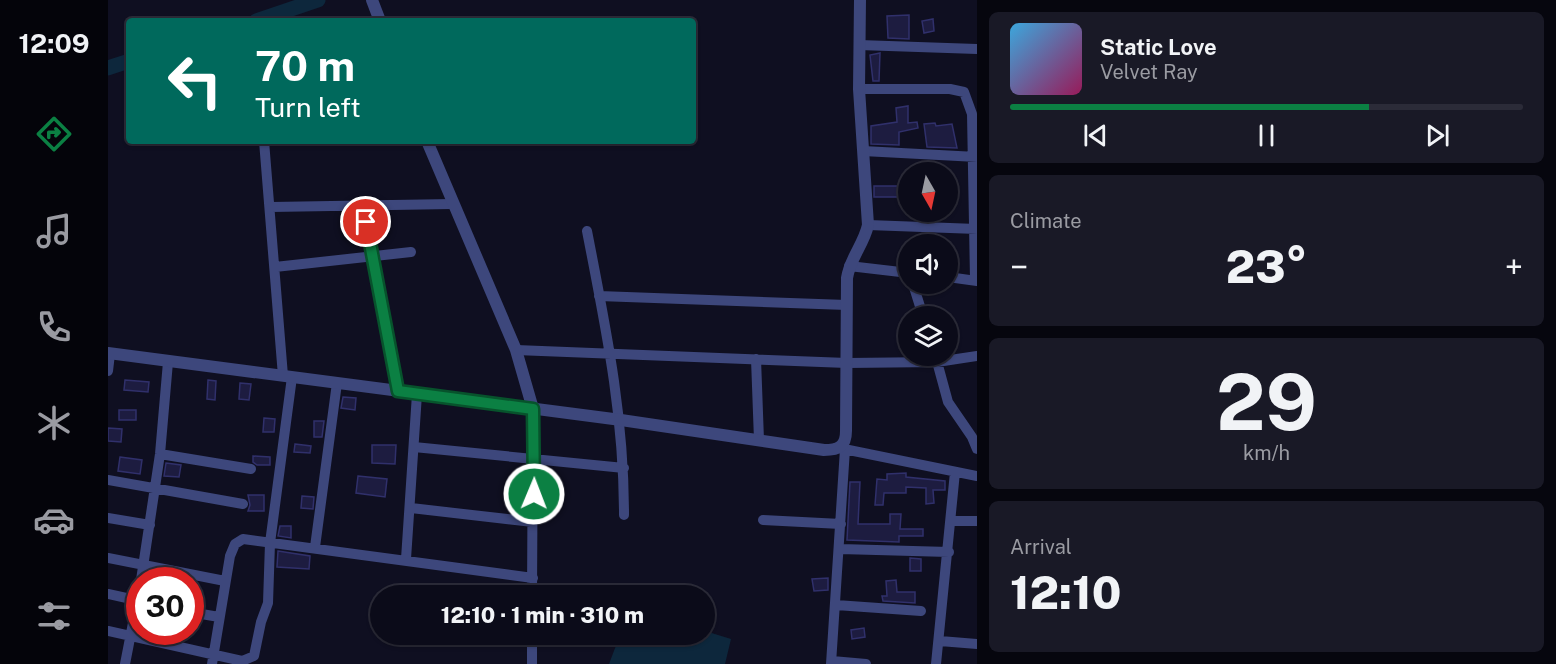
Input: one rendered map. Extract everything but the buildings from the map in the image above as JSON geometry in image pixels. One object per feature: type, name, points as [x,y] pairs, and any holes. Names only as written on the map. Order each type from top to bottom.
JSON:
[{"type":"street","points":[[372,0],[379,18]]},
{"type":"street","points":[[860,0],[859,89],[868,225],[865,239],[849,266],[846,438],[842,448],[840,549],[831,662],[866,664]]},
{"type":"street","points":[[859,45],[977,49]]},
{"type":"street","points":[[859,89],[950,89],[964,93],[972,114],[975,157],[976,281],[958,278]]},
{"type":"street","points":[[161,645],[213,660],[249,662],[255,652],[261,622],[267,608],[270,543],[287,377],[264,144]]},
{"type":"street","points":[[428,144],[516,350],[533,409],[535,459],[533,585]]},
{"type":"street","points":[[863,151],[975,157]]},
{"type":"street","points":[[271,207],[452,204]]},
{"type":"street","points":[[363,205],[398,391]]},
{"type":"street","points":[[868,225],[975,229]]},
{"type":"street","points":[[587,231],[611,353],[621,420],[624,515]]},
{"type":"street","points":[[275,267],[411,252]]},
{"type":"street","points":[[849,266],[898,272]]},
{"type":"street","points":[[599,296],[847,305]]},
{"type":"street","points":[[516,350],[847,363],[898,361]]},
{"type":"street","points":[[108,371],[109,353],[621,420],[824,450],[842,448],[977,476]]},
{"type":"street","points":[[958,357],[977,356]]},
{"type":"street","points":[[756,359],[759,440]]},
{"type":"street","points":[[143,567],[160,454],[168,362]]},
{"type":"street","points":[[938,366],[948,402],[972,437],[977,449]]},
{"type":"street","points":[[315,547],[337,383]]},
{"type":"street","points":[[406,559],[417,394]]},
{"type":"street","points":[[414,447],[624,468]]},
{"type":"street","points":[[160,454],[251,469]]},
{"type":"street","points":[[936,664],[949,552],[955,472]]},
{"type":"street","points":[[108,480],[243,504]]},
{"type":"street","points":[[411,508],[533,522]]},
{"type":"street","points":[[108,518],[150,525]]},
{"type":"street","points":[[763,520],[841,524]]},
{"type":"street","points":[[951,521],[977,521]]},
{"type":"street","points":[[213,660],[225,581],[235,544],[249,539],[533,578]]},
{"type":"street","points":[[840,549],[949,552]]},
{"type":"street","points":[[108,558],[225,581]]},
{"type":"street","points":[[108,594],[126,598]]},
{"type":"street","points":[[836,604],[921,611]]},
{"type":"street","points":[[204,615],[219,618]]},
{"type":"street","points":[[108,631],[126,635]]},
{"type":"street","points":[[940,641],[977,644]]},
{"type":"street","points":[[124,664],[128,645]]},
{"type":"street","points":[[532,645],[532,664]]},
{"type":"water","points":[[715,634],[731,639],[725,664],[609,664],[616,645],[715,645]]},
{"type":"waterway","points":[[265,18],[318,0]]},
{"type":"waterway","points":[[108,68],[126,62]]},
{"type":"route","points":[[366,222],[398,391],[533,409],[534,494]]}]
